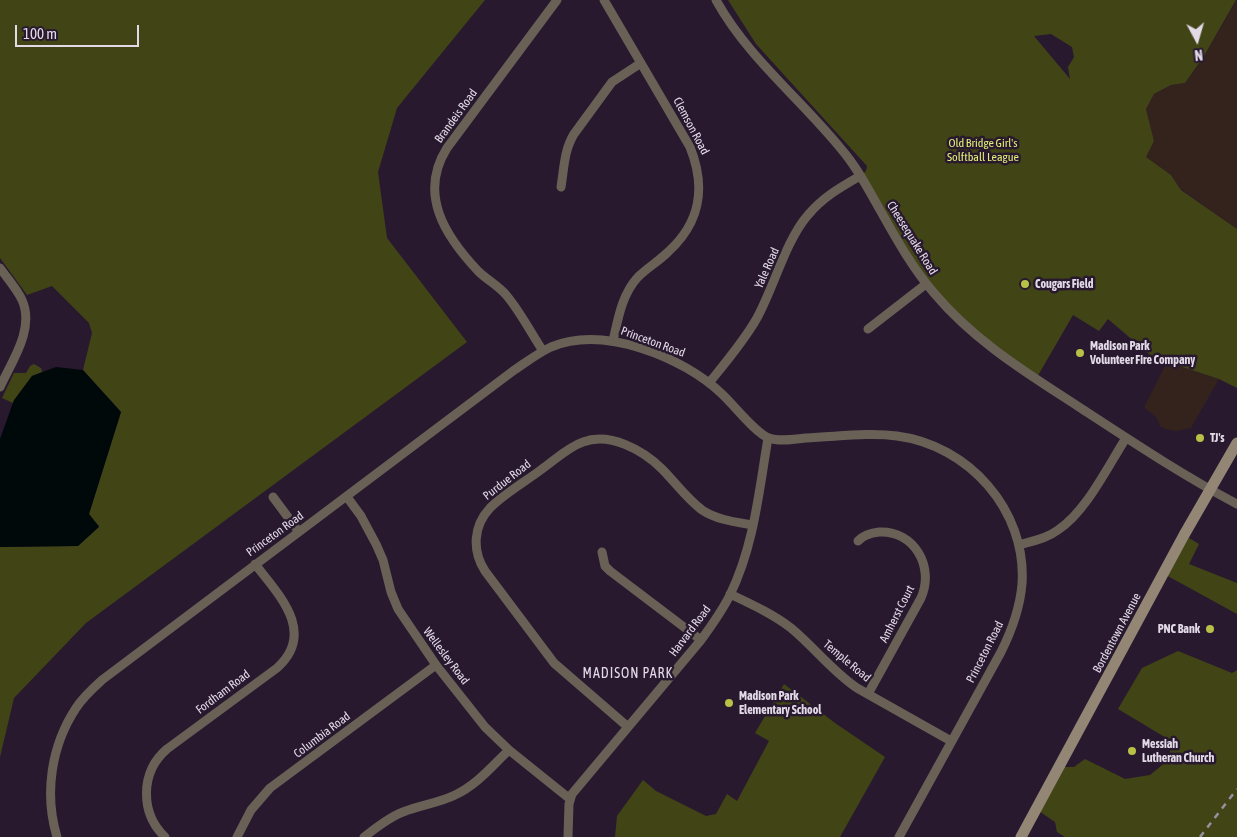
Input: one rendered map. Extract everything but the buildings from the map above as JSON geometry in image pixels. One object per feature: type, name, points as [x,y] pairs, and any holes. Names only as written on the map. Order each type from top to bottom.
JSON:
[{"type":"street","name":"Brandeis Road","points":[[543,351],[511,301],[502,290],[477,270],[444,227],[437,208],[435,180],[439,163],[448,148],[557,0]]},
{"type":"street","name":"Clemson Road","points":[[604,0],[690,147],[697,164],[698,199],[696,214],[686,232],[669,251],[638,277],[625,298],[614,341]]},
{"type":"street","name":"Cheesequake Road","points":[[716,0],[741,39],[842,150],[860,176],[909,261],[926,284],[953,314],[984,343],[1019,368],[1126,438],[1210,490],[1237,504]]},
{"type":"street","points":[[561,187],[565,157],[570,139],[612,82],[641,63]]},
{"type":"street","name":"Yale Road","points":[[710,383],[754,324],[795,235],[807,216],[828,195],[860,176]]},
{"type":"street","points":[[0,268],[22,300],[26,317],[26,330],[0,387]]},
{"type":"street","points":[[868,329],[926,284]]},
{"type":"street","name":"Princeton Road","points":[[57,837],[51,808],[51,779],[58,745],[76,708],[87,694],[110,672],[347,497],[513,371],[543,351],[560,344],[598,339],[614,341],[668,358],[690,370],[710,383],[754,427],[768,438],[784,440],[876,435],[895,436],[919,440],[938,447],[963,461],[991,489],[1007,514],[1018,545],[1022,569],[1022,585],[1014,624],[1001,652],[899,837]]},
{"type":"street","name":"Harvard Road","points":[[570,799],[575,790],[701,640],[730,594],[743,564],[753,525],[768,438]]},
{"type":"street","points":[[1018,545],[1049,535],[1071,519],[1081,508],[1126,438]]},
{"type":"street","name":"Purdue Road","points":[[628,726],[554,663],[485,571],[476,550],[477,534],[482,518],[493,506],[572,448],[585,441],[600,439],[622,444],[650,458],[696,504],[710,514],[753,525]]},
{"type":"street","name":"Bordentown Avenue","points":[[1021,837],[1184,535],[1237,442]]},
{"type":"street","points":[[273,497],[299,532]]},
{"type":"street","name":"Wellesley Road","points":[[347,497],[361,516],[376,544],[383,560],[390,592],[398,609],[436,665],[476,716],[509,750],[570,799]]},
{"type":"street","name":"Amherst Court","points":[[858,541],[864,536],[878,532],[902,536],[918,551],[926,576],[925,588],[921,598],[868,694]]},
{"type":"street","points":[[602,552],[606,566],[610,571],[701,640]]},
{"type":"street","name":"Fordham Road","points":[[166,837],[153,822],[146,803],[148,778],[158,758],[167,749],[277,668],[291,647],[294,633],[291,614],[255,564]]},
{"type":"street","name":"Temple Road","points":[[730,594],[786,624],[843,677],[868,694],[951,741]]},
{"type":"street","name":"Columbia Road","points":[[237,837],[251,810],[270,788],[436,665]]},
{"type":"street","points":[[364,837],[394,816],[444,800],[464,790],[479,780],[509,750]]},
{"type":"street","points":[[568,837],[570,799]]},
{"type":"shaded area","points":[[1237,0],[1237,229],[1181,189],[1171,175],[1146,157],[1154,141],[1146,109],[1154,94],[1171,85],[1185,83],[1204,56]]},
{"type":"shaded area","points":[[1167,362],[1219,379],[1191,428],[1176,431],[1165,429],[1160,426],[1157,418],[1144,407]]},
{"type":"shaded area","points":[[56,367],[83,370],[121,412],[89,514],[99,527],[78,546],[0,547],[0,439],[14,400],[32,376]]},
{"type":"green space","points":[[0,0],[485,0],[397,108],[378,172],[387,238],[467,342],[86,623],[14,698],[0,757],[0,547],[78,546],[99,526],[89,514],[121,412],[83,370],[92,333],[89,323],[52,286],[27,295],[0,258]]},
{"type":"green space","name":"Old Bridge Girl's Solftball League","points":[[728,0],[1236,0],[1204,56],[1185,83],[1171,85],[1154,94],[1146,109],[1154,141],[1146,157],[1171,175],[1181,190],[1237,229],[1237,388],[1219,379],[1167,362],[1168,360],[1156,360],[1108,319],[1099,331],[1073,315],[1036,379],[1019,368],[935,294],[860,176],[866,171],[867,166],[756,44]],"holes":[[[1051,34],[1072,47],[1074,57],[1068,67],[1070,79],[1034,36]]]},
{"type":"green space","points":[[34,364],[41,368],[42,372],[32,376],[13,403],[2,398],[14,373],[26,373],[30,366]]},
{"type":"green space","points":[[1184,535],[1199,544],[1189,564],[1237,583],[1237,614],[1164,574]]},
{"type":"green space","points":[[1178,651],[1232,673],[1237,670],[1237,837],[1065,837],[1057,832],[1055,822],[1036,809],[1059,767],[1074,767],[1085,759],[1125,779],[1150,775],[1167,761],[1173,742],[1118,709],[1142,668]]},
{"type":"green space","points":[[784,684],[835,723],[885,757],[840,837],[615,837],[617,816],[643,780],[656,791],[706,816],[716,814],[727,794],[737,801],[769,741],[755,733]]},
{"type":"railway","points":[[1200,837],[1237,789]]},
{"type":"place","name":"Cougars Field","points":[[1025,284]]},
{"type":"place","name":"Madison Park Volunteer Fire Company","points":[[1080,353]]},
{"type":"place","name":"TJ's","points":[[1200,438]]},
{"type":"place","name":"PNC Bank","points":[[1210,629]]},
{"type":"place","name":"Madison Park Elementary School","points":[[729,703]]},
{"type":"place","name":"Messiah Lutheran Church","points":[[1132,751]]},
{"type":"district","name":"MADISON PARK","points":[[628,674]]}]
